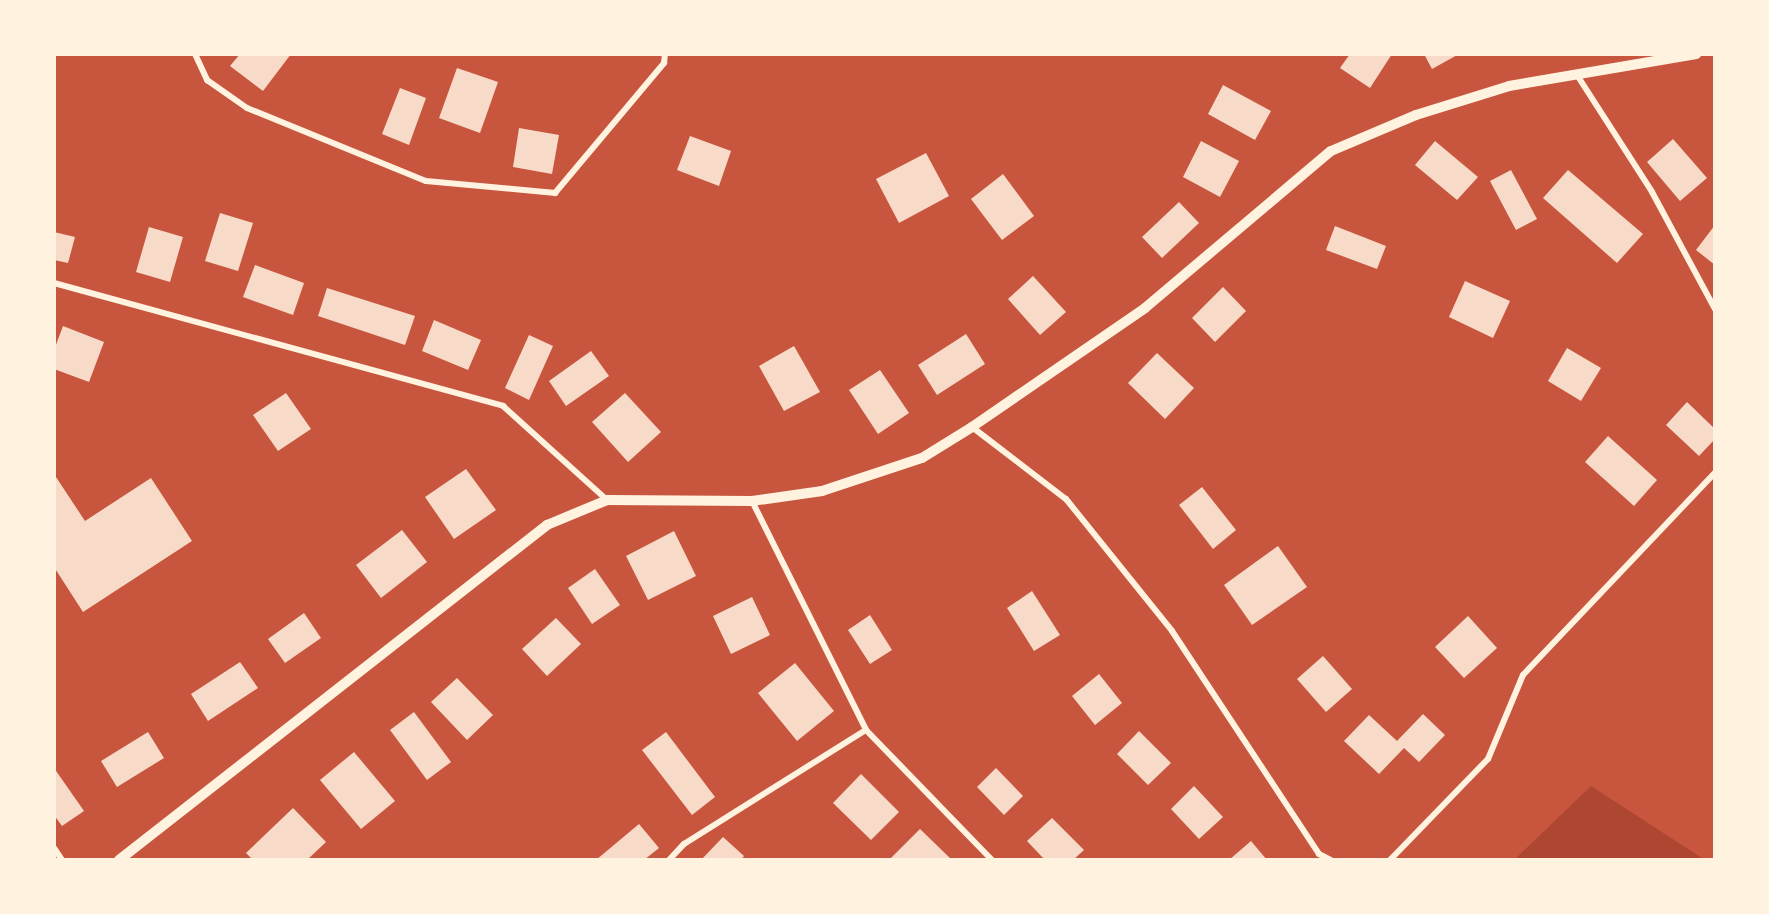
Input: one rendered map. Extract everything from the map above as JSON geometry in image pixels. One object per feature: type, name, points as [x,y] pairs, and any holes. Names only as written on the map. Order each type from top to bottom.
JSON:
[{"type":"street","points":[[195,54],[207,80],[246,108],[426,182],[555,193],[664,63],[665,54]]},
{"type":"street","points":[[119,860],[547,525],[607,500],[752,501],[822,491],[922,458],[972,427],[1145,308],[1330,151],[1416,115],[1498,89],[1696,54]]},
{"type":"street","points":[[1577,75],[1652,192],[1715,309]]},
{"type":"street","points":[[54,283],[502,406],[607,500]]},
{"type":"street","points":[[972,427],[1066,499],[1172,631],[1319,854],[1331,860]]},
{"type":"street","points":[[1390,860],[1488,759],[1523,675],[1715,473]]},
{"type":"street","points":[[752,501],[866,730],[992,860]]},
{"type":"street","points":[[669,860],[684,844],[866,730]]},
{"type":"street","points":[[54,848],[62,860]]},
{"type":"shaded area","points":[[1591,786],[1705,860],[1514,860]]},
{"type":"building","points":[[240,54],[291,54],[263,91],[230,66]]},
{"type":"building","points":[[1350,54],[1392,54],[1370,88],[1340,68]]},
{"type":"building","points":[[1424,54],[1459,54],[1432,69]]},
{"type":"building","points":[[457,68],[498,82],[480,133],[439,118]]},
{"type":"building","points":[[1223,85],[1271,111],[1255,140],[1208,114]]},
{"type":"building","points":[[400,88],[426,98],[409,145],[382,134]]},
{"type":"building","points":[[519,128],[559,135],[552,174],[513,167]]},
{"type":"building","points":[[690,136],[731,151],[719,186],[677,170]]},
{"type":"building","points":[[1673,139],[1707,178],[1680,201],[1647,162]]},
{"type":"building","points":[[1201,141],[1239,161],[1220,197],[1183,177]]},
{"type":"building","points":[[1435,141],[1478,177],[1457,200],[1415,165]]},
{"type":"building","points":[[926,153],[949,196],[899,223],[876,179]]},
{"type":"building","points":[[1511,170],[1537,219],[1516,230],[1490,181]]},
{"type":"building","points":[[1568,170],[1643,234],[1617,263],[1543,198]]},
{"type":"building","points":[[1003,174],[1034,216],[1002,240],[971,199]]},
{"type":"building","points":[[1179,202],[1199,223],[1162,258],[1142,237]]},
{"type":"building","points":[[220,213],[253,223],[238,271],[205,261]]},
{"type":"building","points":[[1715,225],[1715,265],[1696,250]]},
{"type":"building","points":[[1335,226],[1386,246],[1377,269],[1326,250]]},
{"type":"building","points":[[149,227],[183,237],[170,282],[136,272]]},
{"type":"building","points":[[54,232],[75,237],[68,263],[54,260]]},
{"type":"building","points":[[255,265],[304,283],[293,315],[243,297]]},
{"type":"building","points":[[1033,276],[1066,312],[1040,335],[1008,299]]},
{"type":"building","points":[[1465,281],[1510,301],[1493,338],[1449,317]]},
{"type":"building","points":[[1223,287],[1246,311],[1215,342],[1192,318]]},
{"type":"building","points":[[327,288],[415,316],[405,345],[318,316]]},
{"type":"building","points":[[434,320],[481,340],[468,370],[422,351]]},
{"type":"building","points":[[63,326],[104,342],[89,382],[54,369],[54,350]]},
{"type":"building","points":[[966,334],[985,364],[937,395],[918,365]]},
{"type":"building","points":[[529,335],[553,346],[529,400],[505,388]]},
{"type":"building","points":[[794,346],[820,392],[784,411],[759,366]]},
{"type":"building","points":[[1567,348],[1601,368],[1581,401],[1548,381]]},
{"type":"building","points":[[591,351],[609,376],[566,406],[549,381]]},
{"type":"building","points":[[1157,353],[1194,388],[1165,419],[1128,383]]},
{"type":"building","points":[[880,370],[909,413],[878,434],[849,390]]},
{"type":"building","points":[[286,393],[311,429],[278,451],[253,415]]},
{"type":"building","points":[[625,393],[661,432],[628,462],[592,422]]},
{"type":"building","points":[[1687,402],[1715,429],[1715,439],[1699,456],[1666,425]]},
{"type":"building","points":[[1608,436],[1657,480],[1634,506],[1585,462]]},
{"type":"building","points":[[466,469],[496,510],[454,539],[425,497]]},
{"type":"building","points":[[54,474],[85,521],[151,478],[192,541],[83,612],[54,567]]},
{"type":"building","points":[[1202,487],[1236,530],[1213,549],[1179,505]]},
{"type":"building","points":[[402,530],[427,562],[381,598],[356,565]]},
{"type":"building","points":[[674,531],[696,576],[648,600],[626,556]]},
{"type":"building","points":[[1278,546],[1307,587],[1252,625],[1224,585]]},
{"type":"building","points":[[595,569],[620,605],[592,624],[568,588]]},
{"type":"building","points":[[1032,591],[1060,635],[1034,651],[1007,608]]},
{"type":"building","points":[[752,597],[770,635],[731,654],[713,616]]},
{"type":"building","points":[[304,613],[321,638],[285,663],[268,639]]},
{"type":"building","points":[[870,615],[892,650],[870,664],[848,630]]},
{"type":"building","points":[[1468,616],[1497,648],[1464,678],[1435,647]]},
{"type":"building","points":[[556,618],[581,644],[547,676],[522,649]]},
{"type":"building","points":[[1323,656],[1352,689],[1326,712],[1297,679]]},
{"type":"building","points":[[240,662],[258,688],[208,721],[191,694]]},
{"type":"building","points":[[795,663],[834,711],[797,741],[758,693]]},
{"type":"building","points":[[1099,674],[1122,703],[1095,725],[1072,696]]},
{"type":"building","points":[[457,678],[493,715],[467,740],[431,702]]},
{"type":"building","points":[[414,712],[451,762],[427,780],[390,730]]},
{"type":"building","points":[[1423,714],[1445,735],[1419,762],[1404,748],[1379,774],[1344,741],[1369,715],[1397,741]]},
{"type":"building","points":[[1139,731],[1171,763],[1148,785],[1117,754]]},
{"type":"building","points":[[148,732],[164,758],[117,787],[101,761]]},
{"type":"building","points":[[666,732],[715,797],[692,815],[642,750]]},
{"type":"building","points":[[354,752],[395,801],[361,829],[320,780]]},
{"type":"building","points":[[54,768],[84,811],[62,826],[54,815]]},
{"type":"building","points":[[996,768],[1023,796],[1004,815],[977,787]]},
{"type":"building","points":[[861,774],[899,812],[871,840],[833,803]]},
{"type":"building","points":[[1194,786],[1223,817],[1199,839],[1171,809]]},
{"type":"building","points":[[293,808],[326,842],[307,860],[253,860],[246,853]]},
{"type":"building","points":[[1052,818],[1084,850],[1073,860],[1045,860],[1027,841]]},
{"type":"building","points":[[639,824],[659,848],[644,860],[596,860]]},
{"type":"building","points":[[920,829],[952,860],[889,860]]},
{"type":"building","points":[[723,837],[744,856],[741,860],[701,860]]},
{"type":"building","points":[[1251,841],[1267,860],[1229,860]]}]
